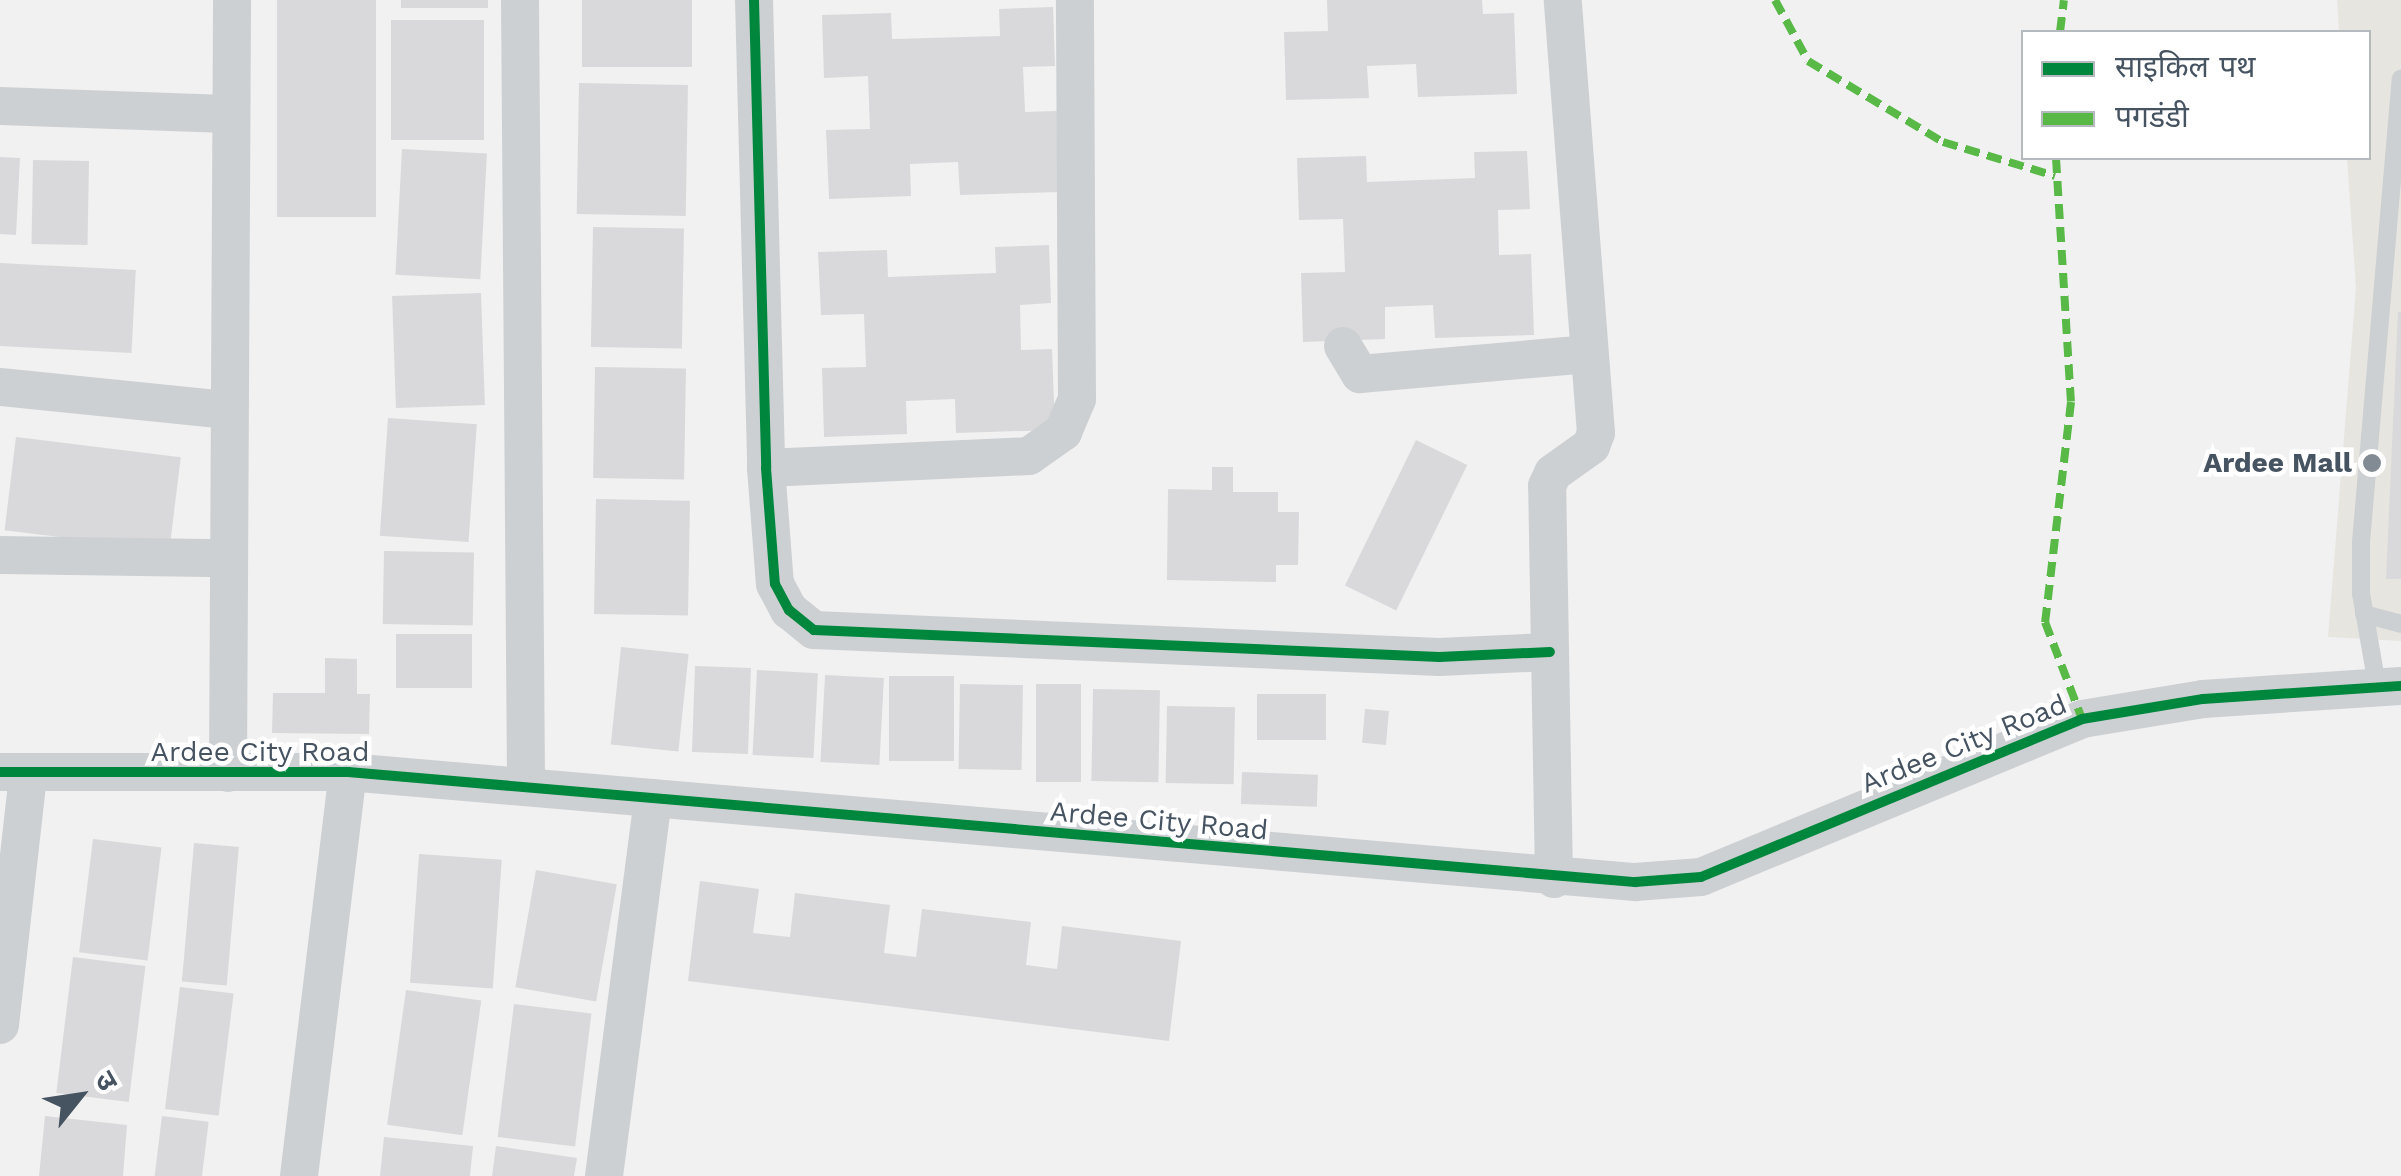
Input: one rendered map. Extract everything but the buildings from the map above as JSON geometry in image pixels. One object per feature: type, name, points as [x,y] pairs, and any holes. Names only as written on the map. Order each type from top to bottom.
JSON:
[{"type":"street","points":[[228,773],[227,114],[232,0]]},
{"type":"street","points":[[520,0],[526,787]]},
{"type":"street","points":[[754,0],[766,468],[774,584],[789,610],[814,630],[1439,657],[1550,652]]},
{"type":"street","points":[[766,468],[1029,456],[1063,432],[1077,399],[1075,0]]},
{"type":"street","points":[[1554,879],[1548,486],[1553,472],[1590,446],[1596,433],[1563,0]]},
{"type":"street","points":[[0,106],[227,114]]},
{"type":"street","points":[[1343,346],[1360,374],[1590,354]]},
{"type":"street","points":[[0,386],[226,410]]},
{"type":"street","points":[[0,555],[226,558]]},
{"type":"street","name":"Ardee City Road","points":[[14,773],[348,772],[1554,879],[1701,877],[2082,719],[2203,698],[2389,686]]},
{"type":"street","points":[[300,1176],[348,772]]},
{"type":"street","points":[[0,1025],[14,773]]},
{"type":"street","points":[[604,1176],[653,798]]},
{"type":"lane","points":[[2389,686],[2364,614],[2361,542],[2401,80]]},
{"type":"lane","points":[[2364,614],[2401,624]]},
{"type":"shaded area","name":"Ardee Mall","points":[[2337,0],[2401,0],[2401,641],[2328,637],[2356,288],[2347,160],[2371,160],[2371,30],[2339,30]]},
{"type":"marked path","points":[[1775,0],[1808,61],[1943,142],[2055,176]]},
{"type":"marked path","points":[[2060,30],[2064,0]]},
{"type":"marked path","points":[[2056,160],[2071,402],[2045,622],[2082,719]]},
{"type":"cycle path","points":[[754,0],[766,468],[775,584],[789,610],[814,630],[1439,657],[1550,652]]},
{"type":"cycle path","points":[[0,772],[348,772],[1635,882],[1701,877],[2082,719],[2203,699],[2401,686]]},
{"type":"place","name":"Ardee Mall","points":[[2372,463]]}]
